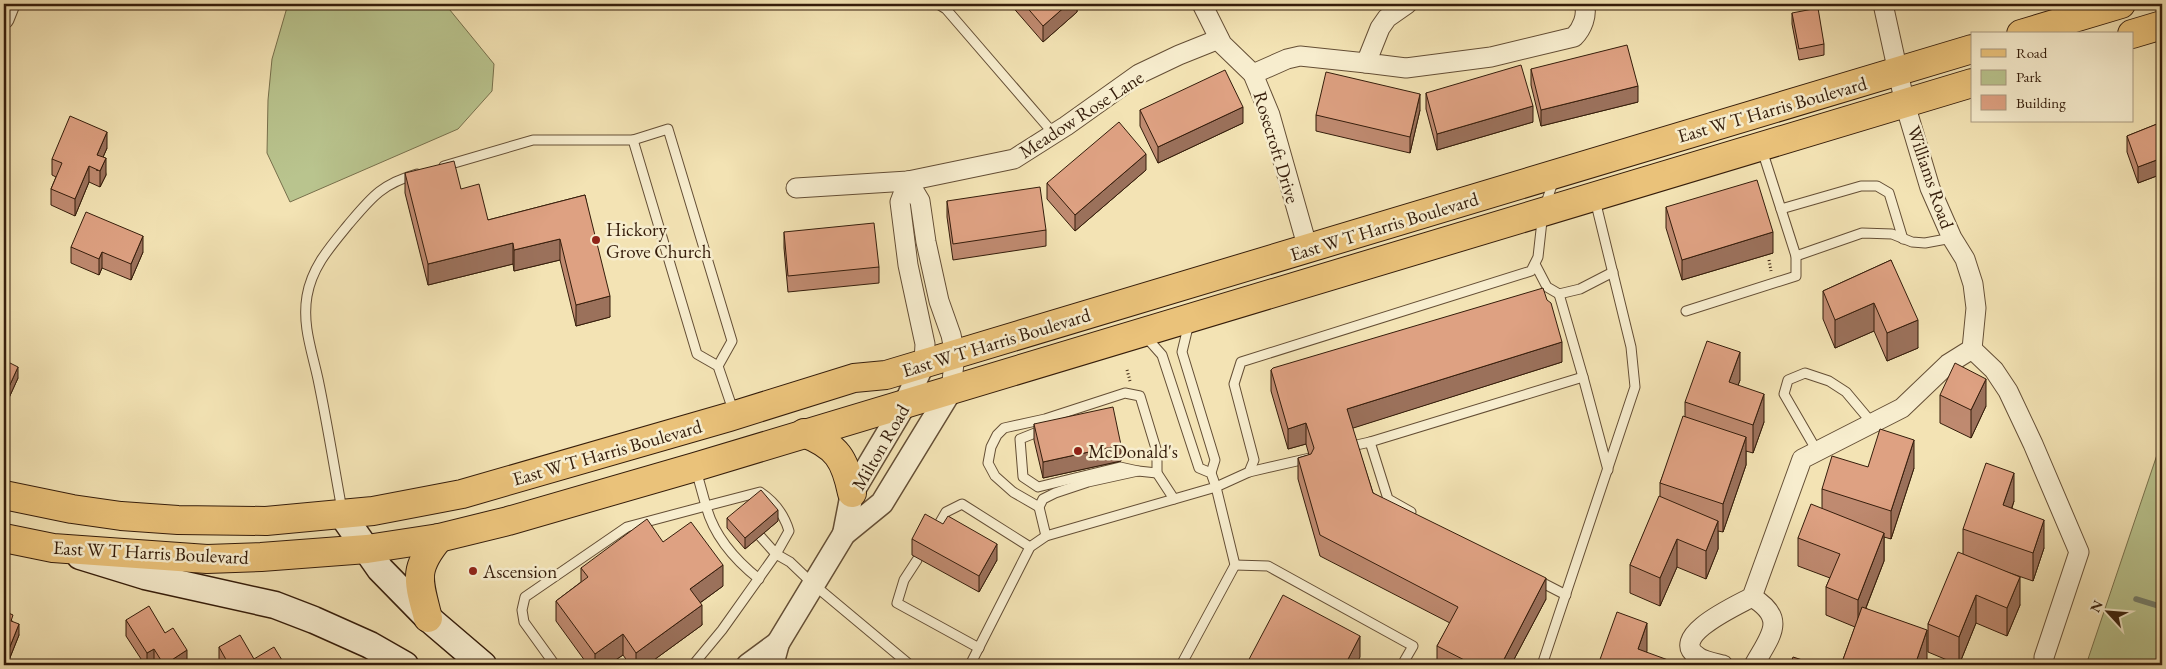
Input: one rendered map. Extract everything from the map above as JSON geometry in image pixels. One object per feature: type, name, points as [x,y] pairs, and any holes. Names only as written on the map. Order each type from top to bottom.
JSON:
[{"type":"main road","points":[[2028,32],[2121,4]]},
{"type":"main road","points":[[2134,33],[2162,25]]},
{"type":"main road","name":"East W T Harris Boulevard","points":[[4,495],[82,511],[121,516],[178,520],[266,520],[343,516],[374,512],[462,494],[735,416],[854,378],[886,375],[924,362],[1308,249],[1971,49]]},
{"type":"main road","name":"East W T Harris Boulevard","points":[[4,538],[53,548],[207,558],[261,558],[367,549],[439,538],[508,521],[695,467],[1971,83]]},
{"type":"main road","points":[[804,433],[818,439],[838,454],[845,465],[852,493]]},
{"type":"main road","points":[[343,516],[380,569],[428,618],[484,665]]},
{"type":"main road","points":[[428,618],[422,595],[421,565],[426,554],[439,538]]},
{"type":"main road","points":[[53,548],[145,576],[275,605],[370,645],[406,665]]},
{"type":"street","points":[[4,19],[10,4]]},
{"type":"street","name":"Rosecroft Drive","points":[[1202,4],[1219,39],[1231,54],[1253,74],[1270,115],[1308,249]]},
{"type":"street","points":[[1366,63],[1380,28],[1387,18],[1407,4]]},
{"type":"street","points":[[1253,74],[1300,56],[1406,68],[1492,57],[1574,37],[1583,23],[1585,14],[1584,4]]},
{"type":"street","name":"Williams Road","points":[[1883,4],[1906,104],[1930,188],[1952,238],[1966,259],[1973,284],[1976,308],[1972,349]]},
{"type":"street","name":"Meadow Rose Lane","points":[[796,188],[908,181],[1014,159],[1054,134],[1139,74],[1219,39]]},
{"type":"street","points":[[908,181],[920,201],[926,242],[939,301],[951,335],[955,354],[951,390]]},
{"type":"street","points":[[908,181],[900,202],[908,265],[925,344],[924,362]]},
{"type":"street","points":[[1723,665],[1697,656],[1691,650],[1690,643],[1695,631],[1725,611],[1752,597],[1802,459],[1902,408],[1948,364],[1972,349],[1994,370],[2008,391],[2079,552],[2040,663]]},
{"type":"street","name":"Milton Road","points":[[844,534],[852,493],[905,404],[924,362]]},
{"type":"street","name":"Milton Road","points":[[772,665],[778,643],[844,534],[882,503],[951,390]]},
{"type":"street","points":[[1752,597],[1764,604],[1774,617],[1775,628],[1754,665]]},
{"type":"street","name":"Milton Road","points":[[748,665],[778,643]]},
{"type":"lane","points":[[938,4],[946,9],[1054,134]]},
{"type":"lane","points":[[343,516],[305,317],[307,295],[323,254],[373,196],[386,186],[403,178],[532,140],[633,140],[668,129],[732,341],[718,366]]},
{"type":"lane","points":[[633,140],[697,354],[718,366],[735,416]]},
{"type":"lane","points":[[1686,311],[1796,276],[1796,256],[1761,147]]},
{"type":"lane","points":[[1249,472],[1254,460],[1234,384],[1241,362],[1531,270],[1538,258],[1543,212],[1555,174]]},
{"type":"lane","points":[[1781,209],[1861,186],[1877,186],[1889,193],[1903,239]]},
{"type":"lane","points":[[1542,665],[1635,387],[1632,347],[1595,197]]},
{"type":"lane","points":[[1796,256],[1862,233],[1892,234],[1912,242],[1925,243],[1952,238]]},
{"type":"lane","points":[[1535,264],[1547,287],[1559,294],[1608,470]]},
{"type":"lane","points":[[1559,294],[1580,289],[1613,272]]},
{"type":"lane","points":[[1190,318],[1182,352],[1215,460],[1210,473]]},
{"type":"lane","points":[[1142,333],[1162,355],[1199,468],[1210,473],[1216,487],[1235,565],[1181,665]]},
{"type":"lane","points":[[1817,451],[1784,394],[1788,380],[1805,373],[1829,381],[1846,392],[1872,423]]},
{"type":"lane","points":[[1352,446],[1583,377]]},
{"type":"lane","points":[[1039,507],[1013,492],[995,476],[988,463],[991,447],[997,435],[1004,428],[1086,406],[1125,392],[1140,396],[1157,452],[1157,473],[1174,499]]},
{"type":"lane","points":[[1086,406],[1056,425],[1020,439],[1023,477],[1038,486],[1120,467],[1157,473]]},
{"type":"lane","points":[[1370,442],[1388,499],[1421,517]]},
{"type":"lane","points":[[970,665],[1030,547],[1046,536],[1216,487],[1249,472],[1310,458]]},
{"type":"lane","points":[[695,467],[710,524],[740,565],[758,579]]},
{"type":"lane","points":[[1046,536],[1039,507],[1044,499],[1055,493],[1088,482],[1138,471]]},
{"type":"lane","points":[[555,665],[524,622],[522,610],[525,597],[628,527],[706,506],[736,503],[760,492],[773,501],[786,519],[789,531],[776,554],[722,630],[693,665]]},
{"type":"lane","points":[[933,534],[946,512],[962,504],[1030,547]]},
{"type":"lane","points":[[760,536],[776,554],[790,562],[813,584],[910,665]]},
{"type":"lane","points":[[917,560],[904,580],[897,603],[979,648]]},
{"type":"lane","points":[[1235,565],[1268,566],[1413,646],[1402,665]]},
{"type":"lane","points":[[1532,577],[1566,595]]},
{"type":"green space","points":[[288,4],[445,4],[494,64],[492,91],[458,129],[290,202],[267,153],[268,100],[272,59]]},
{"type":"green space","points":[[2162,440],[2162,665],[2086,665]]},
{"type":"building","points":[[1024,4],[1068,4],[1043,26]]},
{"type":"building","points":[[1818,8],[1824,44],[1799,49],[1792,13]]},
{"type":"building","points":[[1627,45],[1638,86],[1541,110],[1531,69]]},
{"type":"building","points":[[1521,65],[1533,106],[1437,134],[1426,93]]},
{"type":"building","points":[[1225,70],[1243,107],[1158,147],[1140,110]]},
{"type":"building","points":[[1326,72],[1420,94],[1410,137],[1316,115]]},
{"type":"building","points":[[70,116],[107,132],[97,155],[106,158],[100,171],[89,166],[75,199],[51,189],[62,163],[52,159]]},
{"type":"building","points":[[1119,122],[1146,154],[1075,215],[1047,183]]},
{"type":"building","points":[[2162,122],[2162,158],[2138,167],[2127,136]]},
{"type":"building","points":[[454,161],[461,189],[479,184],[488,220],[585,195],[610,296],[576,305],[560,239],[514,250],[513,243],[428,264],[405,173]]},
{"type":"building","points":[[1757,180],[1773,232],[1682,260],[1666,207]]},
{"type":"building","points":[[1040,187],[1046,230],[953,244],[947,201]]},
{"type":"building","points":[[86,212],[143,236],[131,264],[102,252],[99,259],[71,247]]},
{"type":"building","points":[[874,223],[879,267],[788,276],[784,232]]},
{"type":"building","points":[[1891,260],[1918,320],[1887,333],[1874,303],[1835,320],[1823,291]]},
{"type":"building","points":[[1543,288],[1547,300],[1551,303],[1562,342],[1347,409],[1373,493],[1546,578],[1501,665],[1474,665],[1437,646],[1458,607],[1320,535],[1298,458],[1311,454],[1314,448],[1306,423],[1288,429],[1271,370]]},
{"type":"building","points":[[1707,341],[1740,352],[1729,382],[1764,394],[1753,425],[1685,402]]},
{"type":"building","points":[[4,360],[18,367],[8,389],[4,387]]},
{"type":"building","points":[[1955,363],[1986,379],[1971,410],[1940,395]]},
{"type":"building","points":[[1113,407],[1121,445],[1043,462],[1034,424]]},
{"type":"building","points":[[1683,416],[1746,437],[1723,504],[1660,483]]},
{"type":"building","points":[[1880,429],[1914,440],[1891,511],[1822,489],[1832,456],[1868,467]]},
{"type":"building","points":[[1986,463],[2014,473],[2003,505],[2044,520],[2033,553],[1963,529]]},
{"type":"building","points":[[761,490],[778,510],[745,538],[727,518]]},
{"type":"building","points":[[1659,496],[1718,521],[1706,551],[1677,539],[1660,578],[1630,565]]},
{"type":"building","points":[[1811,504],[1884,533],[1858,600],[1826,587],[1840,554],[1798,538]]},
{"type":"building","points":[[925,514],[943,524],[948,516],[997,544],[979,576],[912,539]]},
{"type":"building","points":[[647,519],[663,542],[691,522],[723,565],[690,589],[702,605],[636,653],[623,634],[595,654],[556,601],[588,577],[581,568]]},
{"type":"building","points":[[1958,552],[2020,577],[2007,608],[1976,595],[1959,637],[1928,624]]},
{"type":"building","points":[[1283,595],[1360,636],[1345,665],[1246,665]]},
{"type":"building","points":[[149,606],[165,633],[173,628],[187,650],[164,665],[154,649],[147,653],[126,620]]},
{"type":"building","points":[[1862,607],[1927,630],[1915,665],[1841,665]]},
{"type":"building","points":[[4,611],[13,615],[11,621],[19,624],[7,654],[4,653]]},
{"type":"building","points":[[1617,612],[1647,623],[1638,649],[1679,664],[1598,665]]},
{"type":"building","points":[[240,635],[254,659],[274,647],[285,665],[229,665],[219,647]]},
{"type":"building","points":[[1793,657],[1818,665],[1790,665]]},
{"type":"waterway","points":[[2136,599],[2162,607]]},
{"type":"place","name":"Hickory Grove Church","points":[[596,240]]},
{"type":"place","name":"McDonald's","points":[[1078,451]]},
{"type":"place","name":"Ascension","points":[[473,571]]}]
